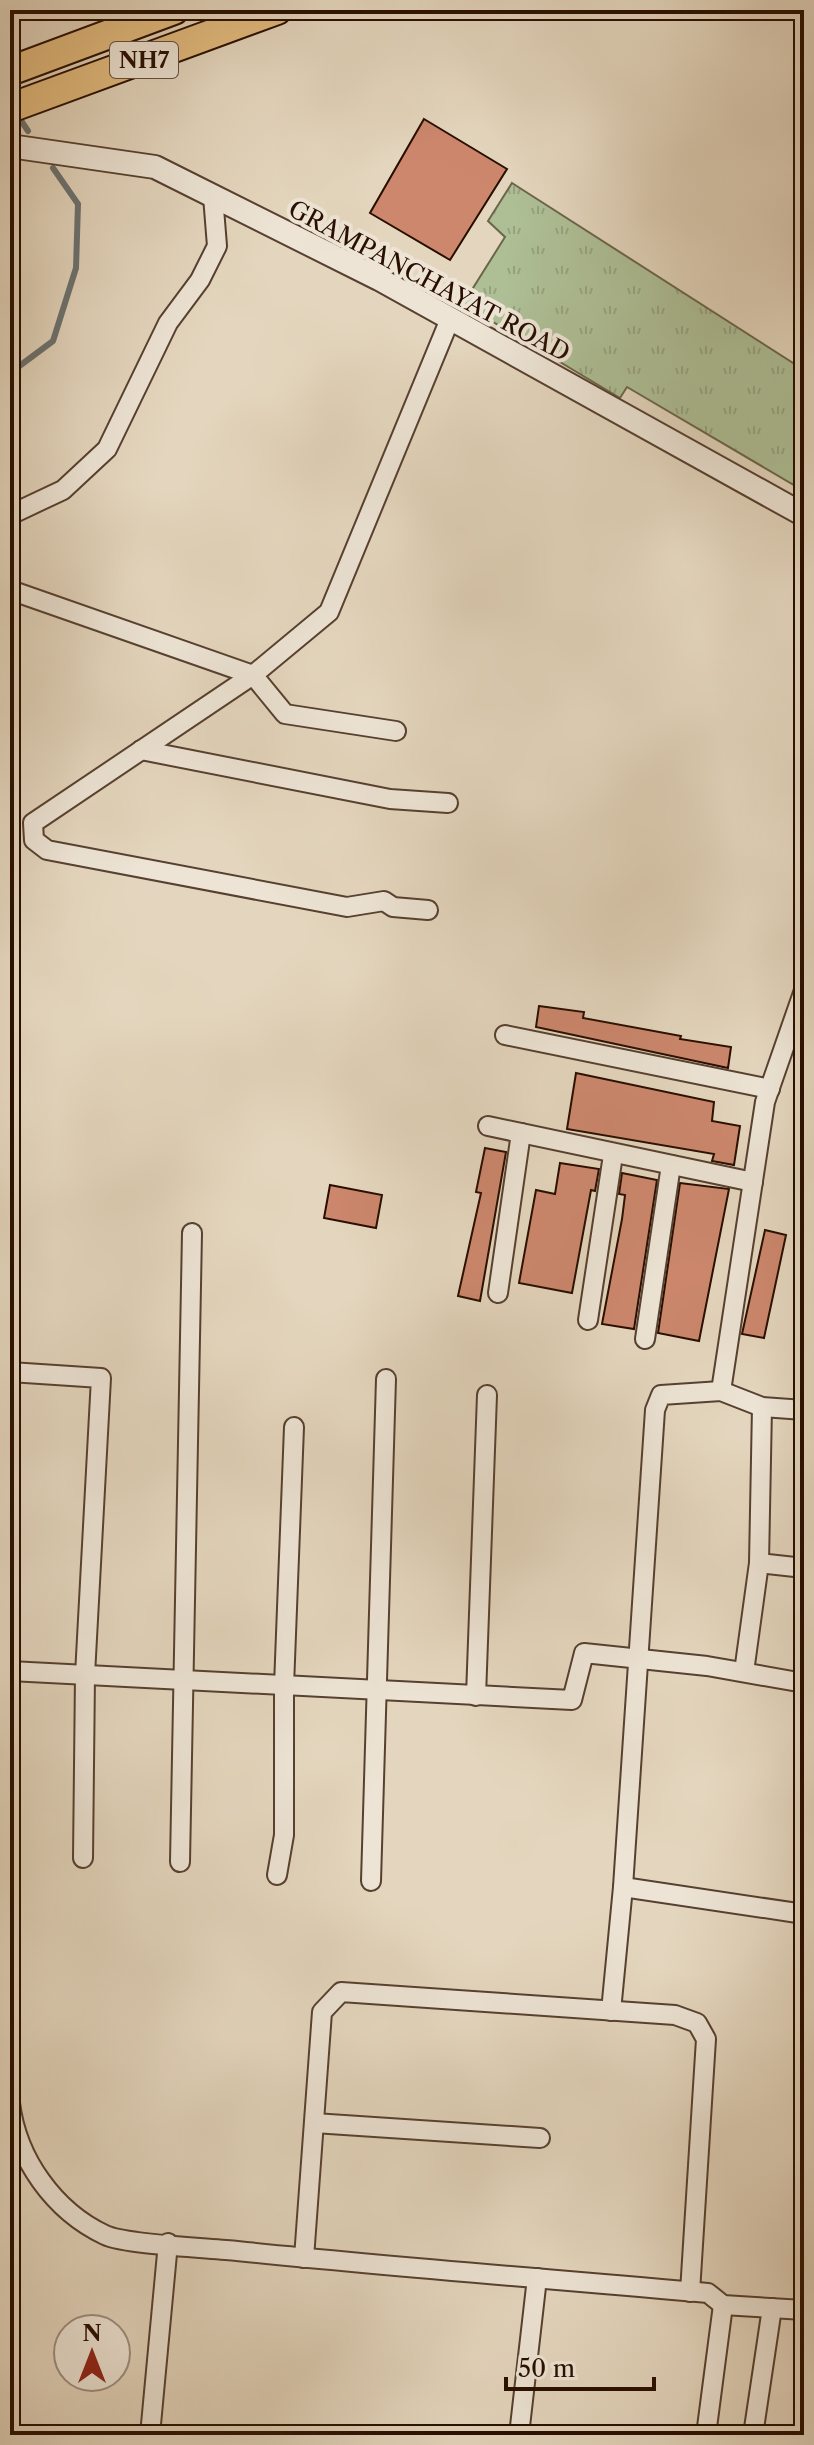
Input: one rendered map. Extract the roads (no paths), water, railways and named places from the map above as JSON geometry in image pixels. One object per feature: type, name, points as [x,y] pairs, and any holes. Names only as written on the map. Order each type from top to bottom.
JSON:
[{"type":"main road","name":"NH7","points":[[10,108],[277,10]]},
{"type":"main road","points":[[10,71],[166,12]]},
{"type":"street","points":[[166,12],[167,51]]},
{"type":"street","name":"GRAMPANCHAYAT ROAD","points":[[10,146],[155,167],[379,279],[804,515]]},
{"type":"street","points":[[10,515],[63,490],[107,449],[168,323],[200,280],[217,246],[213,196]]},
{"type":"street","points":[[428,910],[393,907],[384,901],[347,907],[60,853],[47,850],[34,840],[33,823],[253,675],[329,612],[450,319]]},
{"type":"street","points":[[10,590],[253,675],[285,714],[396,731]]},
{"type":"street","points":[[141,750],[390,799],[448,803]]},
{"type":"street","points":[[721,1391],[770,1089],[804,990]]},
{"type":"street","points":[[505,1035],[770,1089]]},
{"type":"street","points":[[488,1126],[613,1155],[753,1182]]},
{"type":"street","points":[[498,1293],[521,1133]]},
{"type":"street","points":[[588,1320],[613,1155]]},
{"type":"street","points":[[645,1339],[671,1165]]},
{"type":"street","points":[[180,1862],[186,1681],[192,1233]]},
{"type":"street","points":[[10,1372],[101,1378],[85,1675],[83,1858]]},
{"type":"street","points":[[371,1881],[386,1379]]},
{"type":"street","points":[[611,2011],[623,1887],[655,1410],[661,1395],[721,1391],[762,1407],[804,1410]]},
{"type":"street","points":[[476,1696],[487,1395]]},
{"type":"street","points":[[744,1672],[759,1563],[762,1407]]},
{"type":"street","points":[[277,1875],[284,1835],[284,1686],[294,1427]]},
{"type":"street","points":[[759,1563],[804,1568]]},
{"type":"street","points":[[10,1671],[572,1700],[584,1653],[744,1672],[804,1683]]},
{"type":"street","points":[[623,1887],[804,1914]]},
{"type":"street","points":[[304,2258],[322,2012],[341,1992],[675,2015],[697,2023],[704,2030],[690,2292]]},
{"type":"street","points":[[10,2103],[13,2123],[37,2177],[62,2207],[107,2236],[304,2258],[708,2293],[723,2305],[804,2310]]},
{"type":"street","points":[[314,2123],[540,2138]]},
{"type":"street","points":[[150,2435],[168,2243]]},
{"type":"street","points":[[519,2435],[537,2278]]},
{"type":"street","points":[[706,2435],[723,2305]]},
{"type":"street","points":[[753,2435],[772,2308]]},
{"type":"waterway","points":[[22,122],[28,131]]},
{"type":"waterway","points":[[10,373],[53,341],[76,268],[78,204],[53,168]]}]
